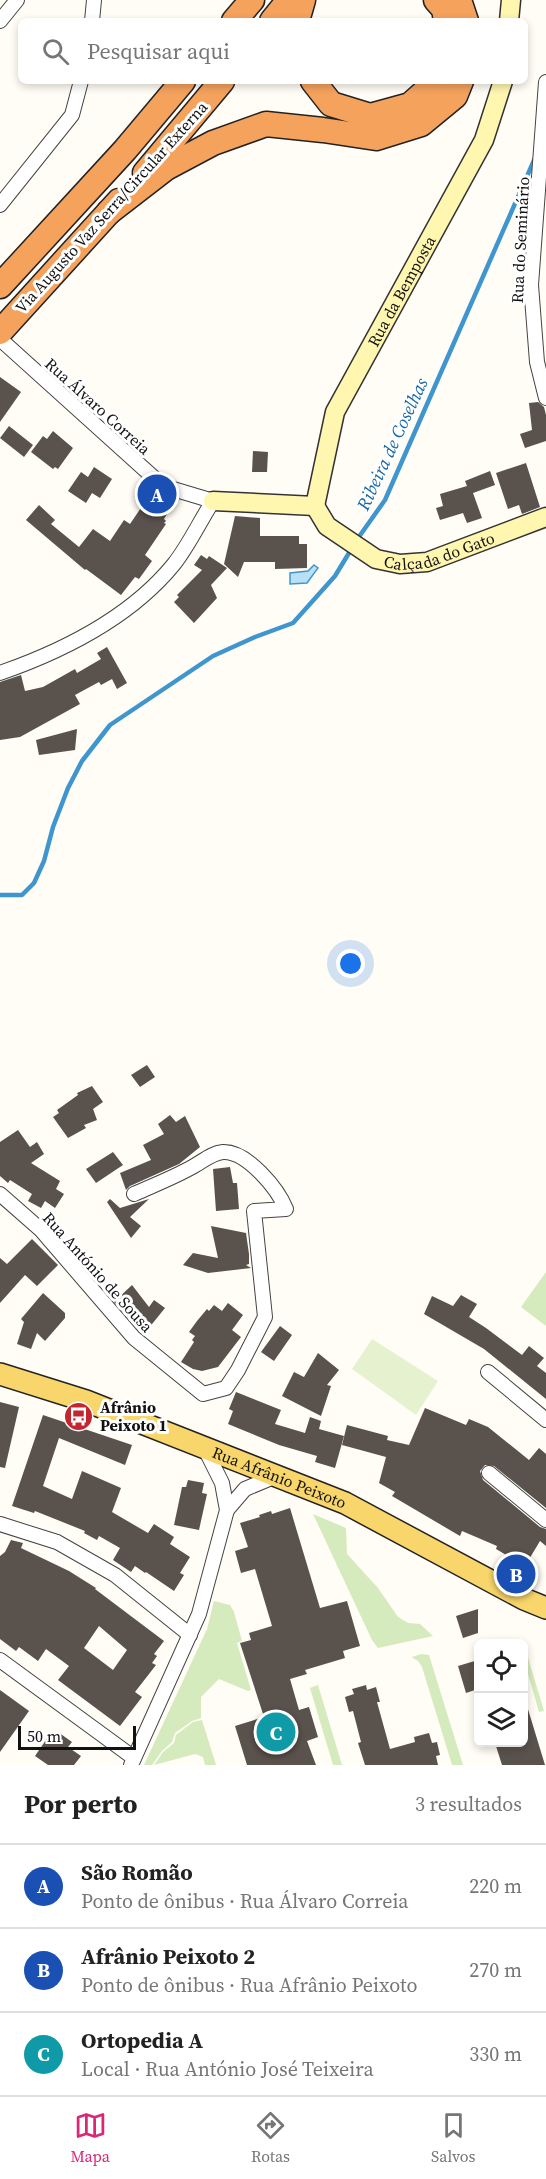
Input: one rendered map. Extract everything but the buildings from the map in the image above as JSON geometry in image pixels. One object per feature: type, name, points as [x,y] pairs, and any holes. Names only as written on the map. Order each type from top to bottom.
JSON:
[{"type":"highway","points":[[223,18],[232,0]]},
{"type":"highway","points":[[237,18],[252,0]]},
{"type":"highway","points":[[274,18],[289,0]]},
{"type":"highway","points":[[298,18],[303,0]]},
{"type":"highway","points":[[436,0],[444,9],[446,18]]},
{"type":"highway","points":[[459,0],[465,18]]},
{"type":"highway","name":"Via Augusto Vaz Serra/Circular Externa","points":[[0,286],[125,150],[180,84]]},
{"type":"highway","name":"Via Augusto Vaz Serra/Circular Externa","points":[[0,332],[149,170],[220,84]]},
{"type":"highway","points":[[315,84],[331,104],[370,116],[410,105],[434,84]]},
{"type":"highway","points":[[109,212],[166,168],[213,143],[266,124],[376,138],[421,124],[455,96],[460,84]]},
{"type":"main road","name":"Rua Afrânio Peixoto","points":[[0,1374],[86,1401],[345,1503],[524,1599],[546,1608]]},
{"type":"street","points":[[0,21],[17,0]]},
{"type":"street","points":[[93,18],[94,0]]},
{"type":"street","points":[[509,18],[511,0]]},
{"type":"street","name":"Rua do Seminário","points":[[546,82],[531,285],[537,362],[546,398]]},
{"type":"street","points":[[0,205],[72,115],[80,84]]},
{"type":"street","name":"Rua da Bemposta","points":[[315,506],[335,412],[484,140],[502,84]]},
{"type":"street","name":"Rua Álvaro Correia","points":[[0,339],[163,486],[213,501]]},
{"type":"street","points":[[0,673],[42,658],[103,624],[141,597],[175,563],[213,501],[315,506]]},
{"type":"street","name":"Calçada do Gato","points":[[315,506],[327,526],[376,559],[400,564],[427,562],[546,517]]},
{"type":"street","name":"Rua António de Sousa","points":[[0,1194],[41,1230],[134,1338],[203,1394],[226,1388],[238,1370],[265,1317],[254,1211],[286,1209],[282,1198],[256,1167],[223,1152],[207,1157],[193,1167],[134,1194]]},
{"type":"street","points":[[488,1372],[546,1420]]},
{"type":"street","points":[[204,1447],[222,1483],[227,1510]]},
{"type":"street","points":[[489,1473],[546,1520]]},
{"type":"street","points":[[0,1660],[132,1762],[199,1614],[227,1510],[245,1489],[276,1476]]},
{"type":"street","points":[[0,1524],[57,1542],[105,1570],[190,1635]]},
{"type":"green space","points":[[546,1272],[546,1326],[521,1307]]},
{"type":"green space","points":[[372,1339],[438,1381],[416,1415],[352,1369]]},
{"type":"green space","points":[[313,1514],[346,1528],[347,1554],[378,1588],[398,1617],[408,1623],[420,1624],[433,1636],[378,1648],[372,1640]]},
{"type":"green space","points":[[214,1601],[230,1605],[234,1612],[242,1641],[237,1643],[251,1690],[248,1691],[219,1679],[201,1697],[201,1718],[192,1721],[175,1733],[172,1742],[152,1765],[144,1765],[207,1629]]},
{"type":"green space","points":[[421,1654],[429,1655],[463,1765],[452,1765],[422,1667],[412,1657]]},
{"type":"green space","points":[[528,1657],[544,1711],[539,1712],[528,1674]]},
{"type":"green space","points":[[318,1685],[342,1765],[333,1765],[310,1688]]},
{"type":"green space","points":[[202,1720],[216,1765],[205,1765],[203,1757],[195,1754],[154,1765],[163,1752],[174,1743],[176,1735],[193,1722]]},
{"type":"water","points":[[314,565],[318,568],[307,583],[290,584],[290,573],[308,571]]},
{"type":"waterway","name":"Ribeira de Coselhas","points":[[356,541],[385,500],[535,158]]},
{"type":"waterway","name":"Ribeira de Coselhas","points":[[0,895],[22,895],[34,883],[44,861],[53,827],[68,788],[82,761],[110,725],[213,656],[293,623],[335,576],[352,548]]},
{"type":"place","name":"São Romão","points":[[157,494]]},
{"type":"place","name":"Afrânio Peixoto 1","points":[[79,1416]]},
{"type":"place","name":"Afrânio Peixoto 2","points":[[516,1574]]},
{"type":"place","name":"Ortopedia A","points":[[276,1732]]}]
